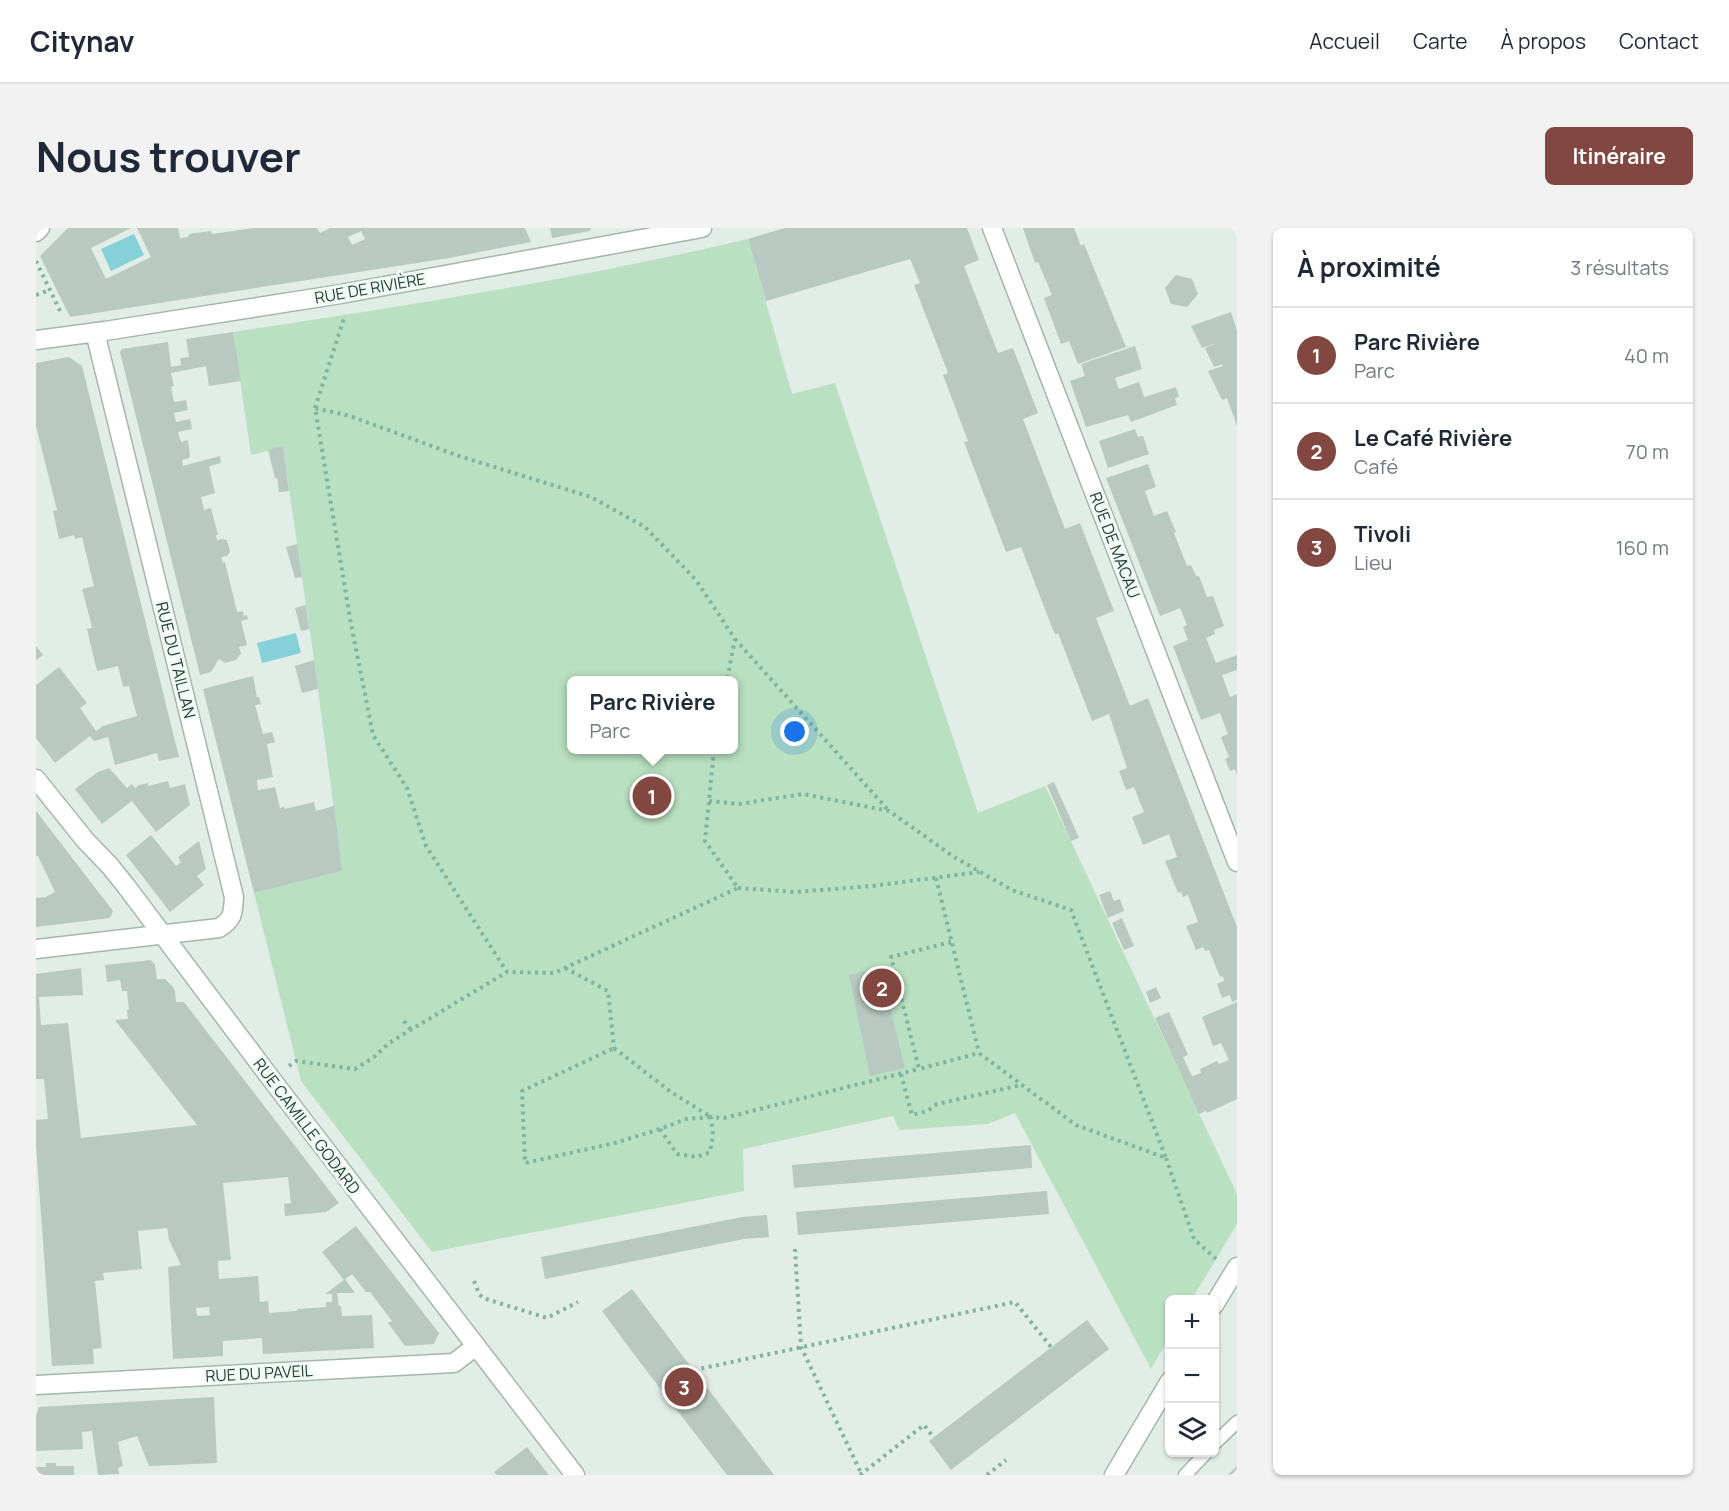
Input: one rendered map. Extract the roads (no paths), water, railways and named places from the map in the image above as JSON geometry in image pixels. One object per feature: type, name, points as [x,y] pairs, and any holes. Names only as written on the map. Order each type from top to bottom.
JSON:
[{"type":"street","points":[[36,232],[40,228]]},
{"type":"street","name":"RUE DE RIVIÈRE","points":[[36,340],[341,294],[619,236],[702,228]]},
{"type":"street","name":"RUE DE MACAU","points":[[992,228],[1237,862]]},
{"type":"street","name":"RUE DU TAILLAN","points":[[36,950],[219,928],[229,922],[233,913],[234,897],[95,332]]},
{"type":"street","name":"RUE CAMILLE GODARD","points":[[36,778],[85,840],[116,873],[164,935],[272,1080],[575,1475]]},
{"type":"street","points":[[1219,1298],[1237,1267]]},
{"type":"street","name":"RUE DU PAVEIL","points":[[36,1385],[454,1363],[476,1346]]},
{"type":"street","points":[[1114,1475],[1165,1389]]},
{"type":"lane","points":[[1219,1440],[1237,1422]]},
{"type":"lane","points":[[1185,1475],[1202,1457]]},
{"type":"water","points":[[134,234],[144,255],[111,271],[101,249]]},
{"type":"water","points":[[296,633],[301,653],[262,663],[257,643]]},
{"type":"place","name":"Parc Rivière","points":[[652,796]]},
{"type":"place","name":"Le Café Rivière","points":[[882,988]]},
{"type":"place","name":"Tivoli","points":[[684,1387]]}]
